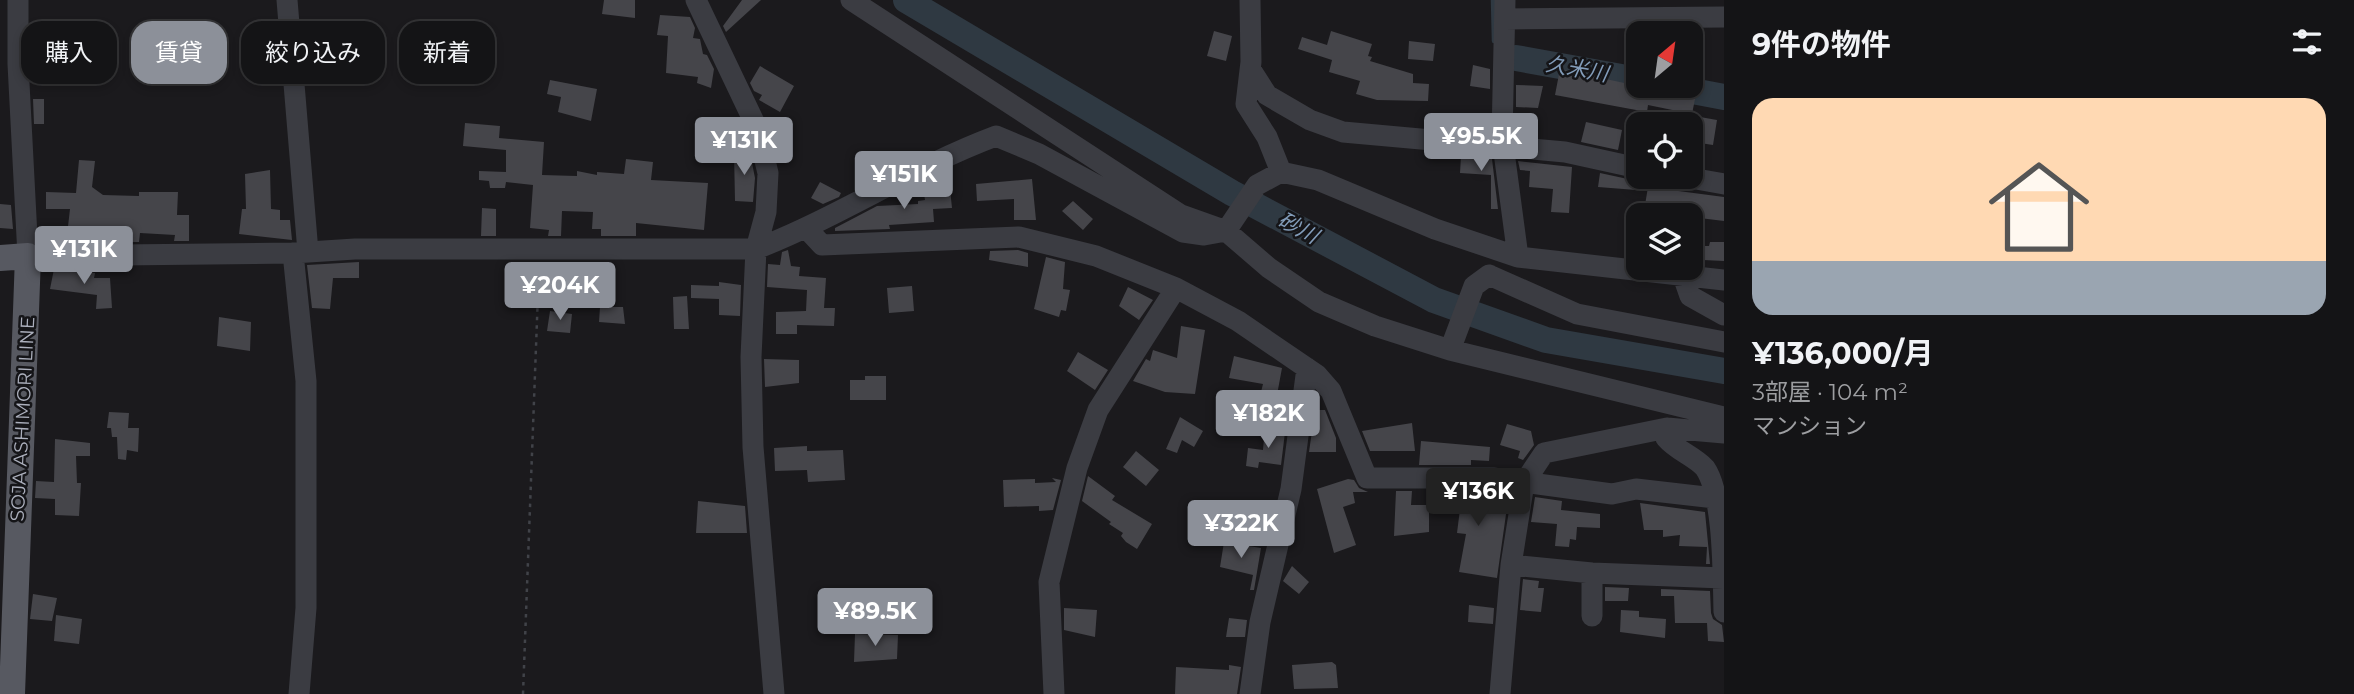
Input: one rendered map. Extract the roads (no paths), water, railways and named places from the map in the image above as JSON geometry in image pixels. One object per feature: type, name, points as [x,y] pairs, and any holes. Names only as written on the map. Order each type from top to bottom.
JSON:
[{"type":"main road","points":[[0,258],[28,256]]},
{"type":"main road","name":"SOJA ASHIMORI LINE","points":[[12,694],[28,256]]},
{"type":"street","points":[[18,0],[9,63],[28,256],[300,253],[355,249],[756,249],[807,229],[953,152],[996,136],[1039,154],[1183,232],[1204,235],[1230,226],[1257,185],[1281,172],[1318,180],[1435,229],[1518,257],[1626,269]]},
{"type":"street","points":[[287,0],[306,381],[306,608],[299,694]]},
{"type":"street","points":[[696,0],[766,152],[766,212],[756,249],[751,358],[753,447],[774,694]]},
{"type":"street","points":[[850,0],[1181,215],[1230,226],[1269,268],[1319,302],[1375,326],[1450,350],[1724,417]]},
{"type":"street","points":[[1250,0],[1251,70],[1246,104],[1267,137],[1281,172]]},
{"type":"street","points":[[1518,257],[1504,145],[1505,10],[1724,17]]},
{"type":"street","points":[[1251,70],[1267,96],[1310,120],[1343,132],[1565,152],[1626,165]]},
{"type":"street","points":[[1703,180],[1724,184]]},
{"type":"street","points":[[807,229],[822,245],[1019,237],[1096,256],[1176,288],[1238,321],[1307,368],[1331,391],[1367,478],[1493,478],[1612,494],[1636,489],[1722,499]]},
{"type":"street","points":[[1489,275],[1526,286],[1537,281],[1542,260]]},
{"type":"street","points":[[1450,350],[1474,286],[1489,275]]},
{"type":"street","points":[[1489,275],[1577,314],[1724,342]]},
{"type":"street","points":[[1703,278],[1724,281]]},
{"type":"street","points":[[1685,280],[1690,296],[1724,315]]},
{"type":"street","points":[[1054,694],[1049,582],[1077,468],[1098,410],[1176,288]]},
{"type":"street","points":[[1250,694],[1260,622],[1291,489],[1307,368]]},
{"type":"street","points":[[1667,428],[1666,438],[1704,467],[1722,499],[1724,612]]},
{"type":"street","points":[[1500,694],[1511,565],[1524,483],[1544,453],[1667,428],[1724,433]]},
{"type":"street","points":[[1511,565],[1592,573],[1723,578]]},
{"type":"street","points":[[1592,573],[1592,616]]},
{"type":"waterway","name":"砂川","points":[[906,0],[1232,193],[1434,300],[1546,340],[1724,371]]},
{"type":"waterway","points":[[1493,0],[1494,41]]},
{"type":"waterway","name":"久米川","points":[[1516,58],[1626,78]]},
{"type":"waterway","name":"久米川","points":[[1703,93],[1724,97]]}]
